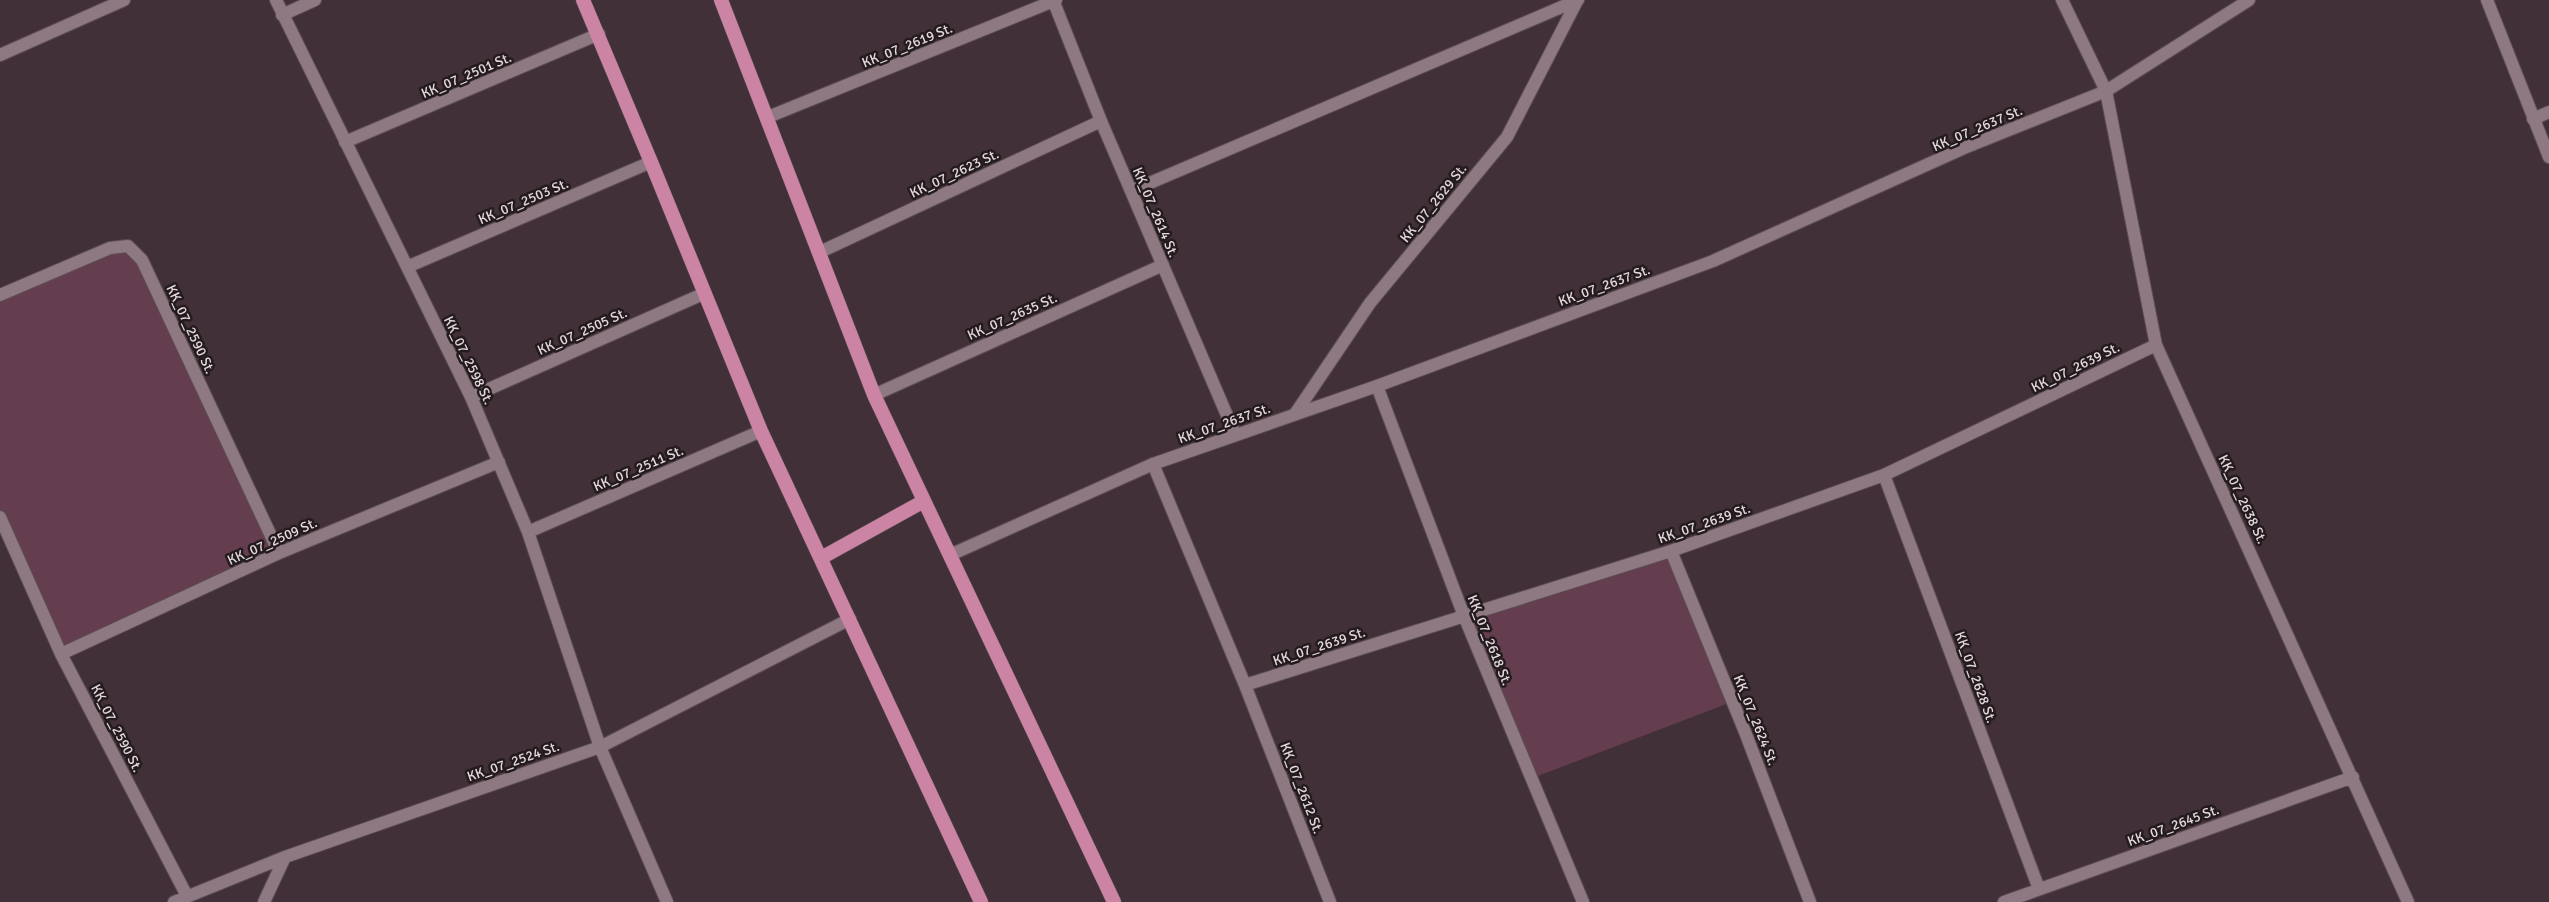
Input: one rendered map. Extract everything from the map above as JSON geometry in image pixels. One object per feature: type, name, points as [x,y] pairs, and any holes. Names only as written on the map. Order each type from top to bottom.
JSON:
[{"type":"highway","points":[[583,0],[652,162],[761,431],[981,902]]},
{"type":"highway","points":[[721,0],[768,117],[874,395],[1114,902]]},
{"type":"highway","points":[[821,558],[924,501]]},
{"type":"street","points":[[0,55],[124,0]]},
{"type":"street","name":"KK_07_2598 St.","points":[[276,0],[471,397],[528,532],[600,747],[667,902]]},
{"type":"street","points":[[282,15],[315,0]]},
{"type":"street","name":"KK_07_2619 St.","points":[[768,117],[1054,0]]},
{"type":"street","name":"KK_07_2614 St.","points":[[1054,0],[1101,121],[1235,434]]},
{"type":"street","points":[[1131,192],[1578,0]]},
{"type":"street","name":"KK_07_2629 St.","points":[[1295,414],[1370,303],[1507,137],[1578,0]]},
{"type":"street","name":"KK_07_2638 St.","points":[[2062,0],[2106,91],[2156,345],[2408,902]]},
{"type":"street","name":"KK_07_2637 St.","points":[[950,555],[1152,464],[1377,386],[1713,261],[1964,148],[2106,91],[2249,0]]},
{"type":"street","points":[[2487,0],[2549,157]]},
{"type":"street","name":"KK_07_2501 St.","points":[[345,142],[599,34]]},
{"type":"street","points":[[2533,119],[2549,112]]},
{"type":"street","name":"KK_07_2623 St.","points":[[820,252],[1101,121]]},
{"type":"street","name":"KK_07_2503 St.","points":[[407,267],[652,162]]},
{"type":"street","name":"KK_07_2590 St.","points":[[0,295],[110,248],[128,246],[142,260],[279,553]]},
{"type":"street","name":"KK_07_2635 St.","points":[[874,395],[1163,265]]},
{"type":"street","name":"KK_07_2505 St.","points":[[471,397],[705,293]]},
{"type":"street","name":"KK_07_2639 St.","points":[[1245,685],[1671,551],[1884,475],[2156,345]]},
{"type":"street","name":"KK_07_2618 St.","points":[[1377,386],[1464,616],[1583,902]]},
{"type":"street","name":"KK_07_2511 St.","points":[[528,532],[761,431]]},
{"type":"street","name":"KK_07_2509 St.","points":[[61,654],[279,553],[499,462]]},
{"type":"street","name":"KK_07_2612 St.","points":[[1152,464],[1245,685],[1330,902]]},
{"type":"street","name":"KK_07_2628 St.","points":[[1884,475],[2039,889]]},
{"type":"street","name":"KK_07_2590 St.","points":[[0,517],[61,654],[187,896]]},
{"type":"street","name":"KK_07_2624 St.","points":[[1671,551],[1746,732],[1810,902]]},
{"type":"street","name":"KK_07_2524 St.","points":[[174,902],[285,857],[600,747],[850,619]]},
{"type":"street","name":"KK_07_2645 St.","points":[[2004,902],[2353,777]]},
{"type":"street","points":[[264,902],[285,857]]},
{"type":"shaded area","points":[[110,248],[142,260],[279,553],[61,654],[0,518],[0,295]]},
{"type":"shaded area","points":[[1671,551],[1729,703],[1530,779],[1464,616]]}]
